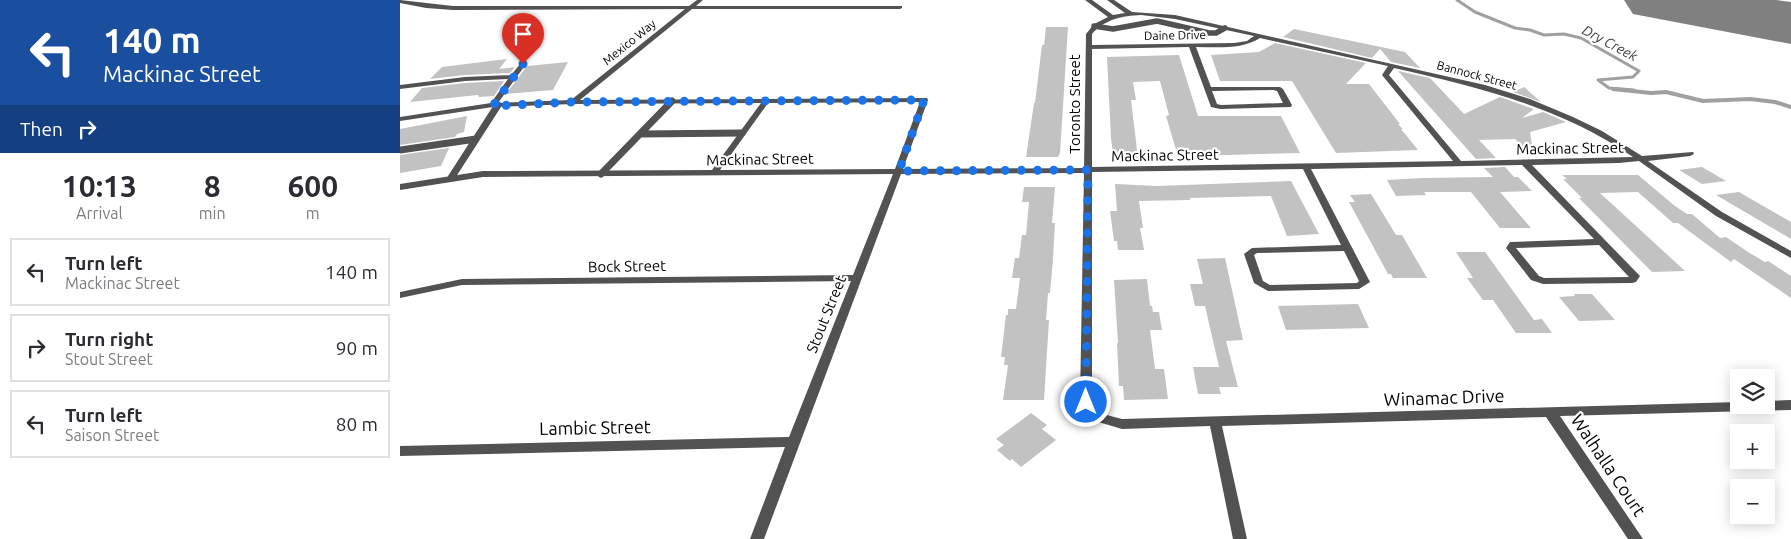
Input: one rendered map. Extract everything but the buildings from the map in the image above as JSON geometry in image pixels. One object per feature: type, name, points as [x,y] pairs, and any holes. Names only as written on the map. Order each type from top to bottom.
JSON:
[{"type":"street","name":"Mexico Way","points":[[573,102],[700,0]]},
{"type":"street","points":[[1088,0],[1117,17]]},
{"type":"street","points":[[1110,0],[1132,15]]},
{"type":"street","points":[[400,1],[452,8],[900,7]]},
{"type":"street","name":"Bannock Street","points":[[1117,17],[1132,15],[1224,28],[1467,82],[1509,94],[1586,125],[1616,143],[1698,200],[1791,255]]},
{"type":"street","points":[[1094,26],[1117,17]]},
{"type":"street","name":"Toronto Street","points":[[1094,26],[1089,34],[1086,402],[1099,418]]},
{"type":"street","name":"Daine Drive","points":[[1089,48],[1242,44],[1250,42],[1258,36]]},
{"type":"street","points":[[1192,46],[1208,89],[1214,105],[1220,107],[1288,105],[1280,89],[1208,89]]},
{"type":"street","points":[[496,105],[523,64]]},
{"type":"street","points":[[1393,65],[1385,75],[1458,164]]},
{"type":"street","points":[[400,87],[465,79],[514,77]]},
{"type":"street","name":"Stout Street","points":[[757,539],[792,442],[899,171],[924,100],[766,101]]},
{"type":"street","points":[[400,119],[496,105],[573,102],[766,101]]},
{"type":"street","points":[[714,173],[766,101]]},
{"type":"street","name":"Mackinac Street","points":[[400,187],[483,174],[1306,167],[1641,160],[1690,154]]},
{"type":"street","points":[[1525,163],[1602,242],[1635,276],[1632,280],[1543,281],[1535,278],[1511,248],[1513,244],[1602,242]]},
{"type":"street","points":[[1306,167],[1365,282],[1359,286],[1268,288],[1259,283],[1249,254],[1255,250],[1347,248]]},
{"type":"street","name":"Bock Street","points":[[400,295],[462,282],[856,278]]},
{"type":"street","name":"Winamac Drive","points":[[1099,418],[1122,424],[1791,405]]},
{"type":"street","name":"Walhalla Court","points":[[1550,412],[1636,539]]},
{"type":"street","points":[[1215,421],[1240,539]]},
{"type":"street","name":"Lambic Street","points":[[400,451],[792,442]]},
{"type":"lane","points":[[1094,26],[1113,29],[1157,18]]},
{"type":"lane","points":[[601,174],[672,101]]},
{"type":"lane","points":[[451,178],[496,105]]},
{"type":"lane","points":[[640,134],[742,133]]},
{"type":"lane","points":[[400,150],[476,139]]},
{"type":"waterway","name":"Dry Creek","points":[[1457,0],[1475,12],[1515,28],[1530,30],[1544,35],[1564,34],[1581,38],[1639,71],[1633,77],[1598,80],[1609,88],[1634,90]]},
{"type":"waterway","name":"Dry Creek","points":[[1613,89],[1651,93],[1666,92],[1703,101],[1750,99],[1775,102],[1791,107]]},
{"type":"taxiway","points":[[1723,0],[1791,11]]},
{"type":"runway","points":[[1656,0],[1791,23]]},
{"type":"route","points":[[523,64],[493,106],[573,102],[924,100],[899,171],[1088,170],[1086,402]]}]
